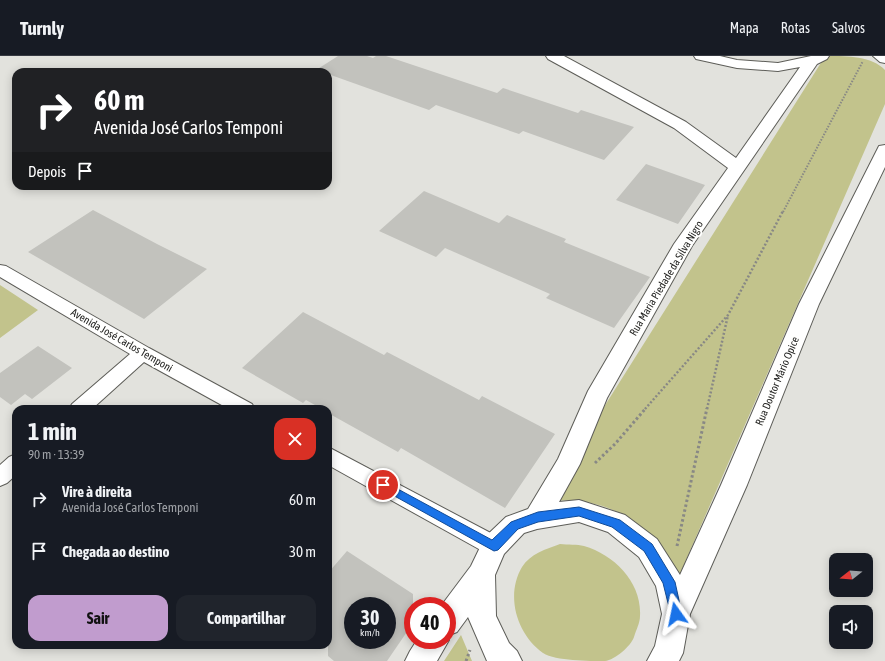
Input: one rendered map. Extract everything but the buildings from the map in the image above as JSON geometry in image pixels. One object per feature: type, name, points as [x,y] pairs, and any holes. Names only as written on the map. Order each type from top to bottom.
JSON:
[{"type":"street","points":[[553,56],[680,125],[737,167]]},
{"type":"street","points":[[701,56],[737,64],[778,67],[817,59]]},
{"type":"street","points":[[880,56],[885,59]]},
{"type":"street","name":"Rua Maria Piedade da Silva Nigro","points":[[538,517],[568,464],[596,397],[684,244],[737,167],[817,59]]},
{"type":"street","name":"Rua Doutor Mário Opice","points":[[676,614],[734,485],[809,304],[882,162]]},
{"type":"street","name":"Avenida José Carlos Temponi","points":[[0,270],[143,353],[238,405]]},
{"type":"street","points":[[83,405],[143,353]]},
{"type":"street","points":[[332,457],[494,546]]},
{"type":"street","points":[[0,477],[12,466]]},
{"type":"street","points":[[456,609],[481,575],[494,546],[515,525],[538,517],[579,511],[616,523],[648,548],[669,582],[676,614],[670,658]]},
{"type":"street","points":[[481,575],[482,617],[499,654],[507,661]]},
{"type":"path","points":[[593,465],[615,444],[728,314],[865,56]]},
{"type":"path","points":[[669,582],[728,314]]},
{"type":"green space","points":[[828,56],[866,59],[880,65],[885,70],[885,104],[679,576],[668,557],[655,540],[640,526],[624,515],[606,507],[587,502],[544,502],[824,58]]},
{"type":"green space","points":[[0,285],[38,310],[0,338]]},
{"type":"green space","points":[[560,544],[584,546],[606,556],[616,563],[624,572],[636,592],[640,616],[639,624],[634,637],[630,644],[622,652],[609,660],[573,660],[549,656],[534,645],[526,636],[520,625],[516,614],[514,590],[522,567],[525,562],[534,555]]},
{"type":"green space","points":[[461,635],[472,661],[444,661],[452,649],[456,649],[456,643]]},
{"type":"route","points":[[383,485],[494,546],[515,525],[538,517],[579,511],[616,523],[648,548],[669,582],[676,614]]}]
